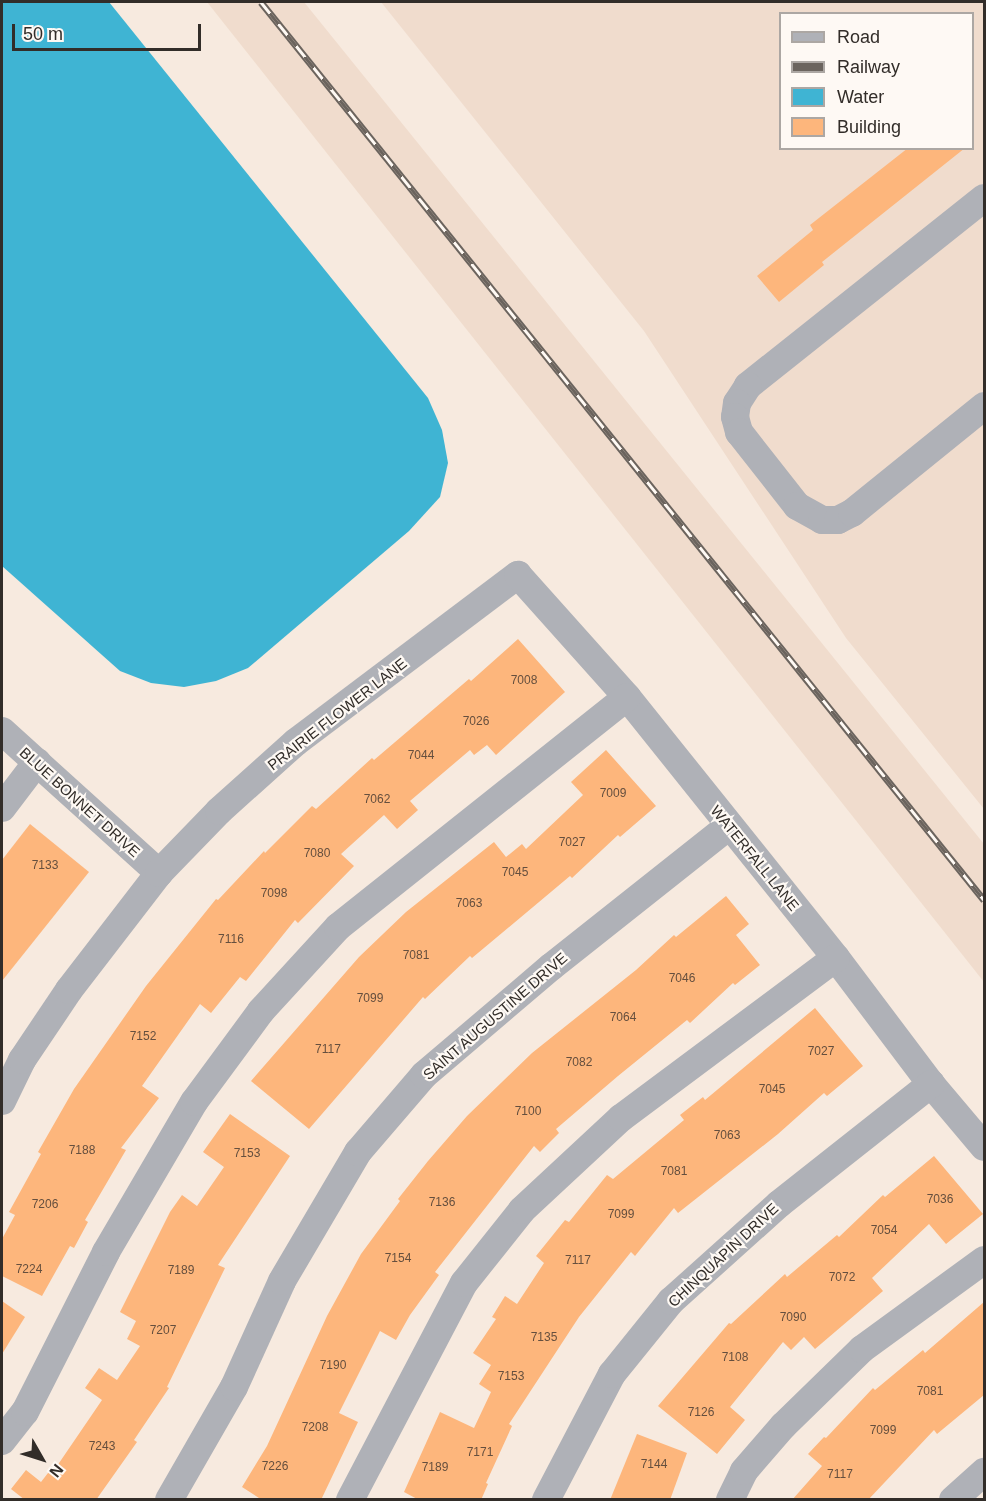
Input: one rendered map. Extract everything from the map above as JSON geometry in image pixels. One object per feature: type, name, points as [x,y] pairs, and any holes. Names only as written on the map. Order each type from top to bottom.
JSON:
[{"type":"street","points":[[984,198],[747,386],[737,403],[735,417],[739,432],[797,506],[822,520],[838,520],[852,513],[984,406]]},
{"type":"street","name":"WATERFALL LANE","points":[[518,575],[627,697],[836,958],[931,1084],[984,1147]]},
{"type":"street","name":"PRAIRIE FLOWER LANE","points":[[2,1101],[22,1060],[69,990],[159,873],[219,811],[296,742],[518,575]]},
{"type":"street","points":[[2,1441],[25,1412],[106,1252],[194,1102],[261,1011],[338,927],[627,697]]},
{"type":"street","name":"BLUE BONNET DRIVE","points":[[2,731],[159,873]]},
{"type":"street","points":[[2,808],[37,762]]},
{"type":"street","name":"SAINT AUGUSTINE DRIVE","points":[[169,1500],[234,1386],[282,1281],[358,1152],[424,1075],[551,967],[729,826]]},
{"type":"street","points":[[350,1500],[464,1282],[522,1210],[621,1118],[836,958]]},
{"type":"street","name":"CHINQUAPIN DRIVE","points":[[546,1500],[612,1374],[671,1301],[779,1204],[931,1084]]},
{"type":"street","points":[[729,1500],[744,1471],[783,1426],[862,1349],[984,1260]]},
{"type":"street","points":[[953,1500],[984,1472]]},
{"type":"shaded area","points":[[207,2],[304,2],[984,844],[984,982]]},
{"type":"shaded area","points":[[381,2],[984,2],[984,809],[846,638],[644,331]]},
{"type":"water","points":[[2,2],[109,2],[428,398],[442,430],[448,463],[440,497],[409,531],[248,668],[216,681],[184,687],[151,683],[120,671],[2,566]]},
{"type":"building","points":[[905,150],[962,150],[822,262],[824,265],[779,302],[757,276],[813,230],[810,225]]},
{"type":"building","points":[[518,639],[565,692],[496,755],[487,745],[474,755],[470,750],[410,801],[418,810],[397,829],[384,815],[341,854],[354,866],[298,923],[295,920],[246,981],[240,977],[211,1013],[200,1004],[142,1086],[159,1098],[121,1148],[126,1150],[85,1220],[88,1222],[74,1248],[70,1246],[42,1296],[2,1276],[2,1239],[15,1215],[9,1212],[41,1154],[38,1152],[74,1089],[146,986],[216,899],[218,900],[264,851],[265,853],[312,806],[316,809],[372,758],[374,760],[469,679],[471,681]]},
{"type":"building","points":[[606,750],[656,806],[620,837],[618,835],[572,878],[570,876],[472,958],[470,956],[425,999],[423,997],[309,1129],[251,1081],[359,957],[406,912],[494,842],[506,857],[522,844],[526,849],[583,795],[571,782]]},
{"type":"building","points":[[30,824],[89,872],[2,981],[2,860]]},
{"type":"building","points":[[726,896],[749,924],[736,935],[760,965],[735,985],[733,983],[690,1023],[687,1020],[618,1076],[556,1129],[559,1133],[540,1152],[534,1146],[435,1272],[439,1275],[410,1315],[396,1340],[380,1331],[339,1413],[358,1422],[321,1500],[262,1500],[242,1487],[267,1446],[327,1316],[361,1254],[400,1201],[398,1199],[428,1161],[467,1116],[532,1053],[636,970],[674,935],[676,937]]},
{"type":"building","points":[[815,1008],[863,1066],[827,1096],[824,1093],[778,1134],[678,1213],[674,1208],[635,1256],[631,1252],[579,1317],[509,1424],[512,1426],[486,1483],[488,1484],[481,1500],[419,1500],[404,1492],[440,1412],[474,1428],[491,1392],[479,1384],[491,1365],[473,1353],[496,1319],[492,1317],[505,1296],[517,1304],[544,1263],[536,1256],[565,1220],[569,1222],[607,1175],[613,1179],[684,1120],[680,1115],[703,1097],[705,1100]]},
{"type":"building","points":[[230,1114],[290,1156],[218,1265],[225,1268],[167,1387],[169,1388],[134,1440],[137,1442],[96,1500],[25,1500],[11,1489],[26,1470],[41,1482],[55,1464],[57,1466],[102,1400],[85,1388],[99,1368],[117,1380],[140,1346],[127,1339],[136,1321],[120,1312],[170,1212],[182,1195],[197,1206],[224,1167],[203,1152]]},
{"type":"building","points":[[934,1156],[983,1214],[946,1244],[929,1224],[872,1278],[883,1291],[815,1349],[804,1337],[791,1350],[783,1342],[730,1407],[745,1420],[717,1454],[658,1406],[729,1323],[731,1324],[785,1274],[787,1277],[837,1235],[839,1237],[883,1195],[885,1197]]},
{"type":"building","points":[[2,1301],[25,1317],[2,1354]]},
{"type":"building","points":[[984,1302],[984,1395],[937,1434],[934,1430],[868,1500],[792,1500],[822,1466],[808,1454],[824,1437],[826,1438],[873,1388],[875,1390],[923,1350],[925,1353]]},
{"type":"building","points":[[637,1434],[687,1453],[670,1500],[610,1500]]},
{"type":"railway","points":[[261,2],[984,900]]}]
